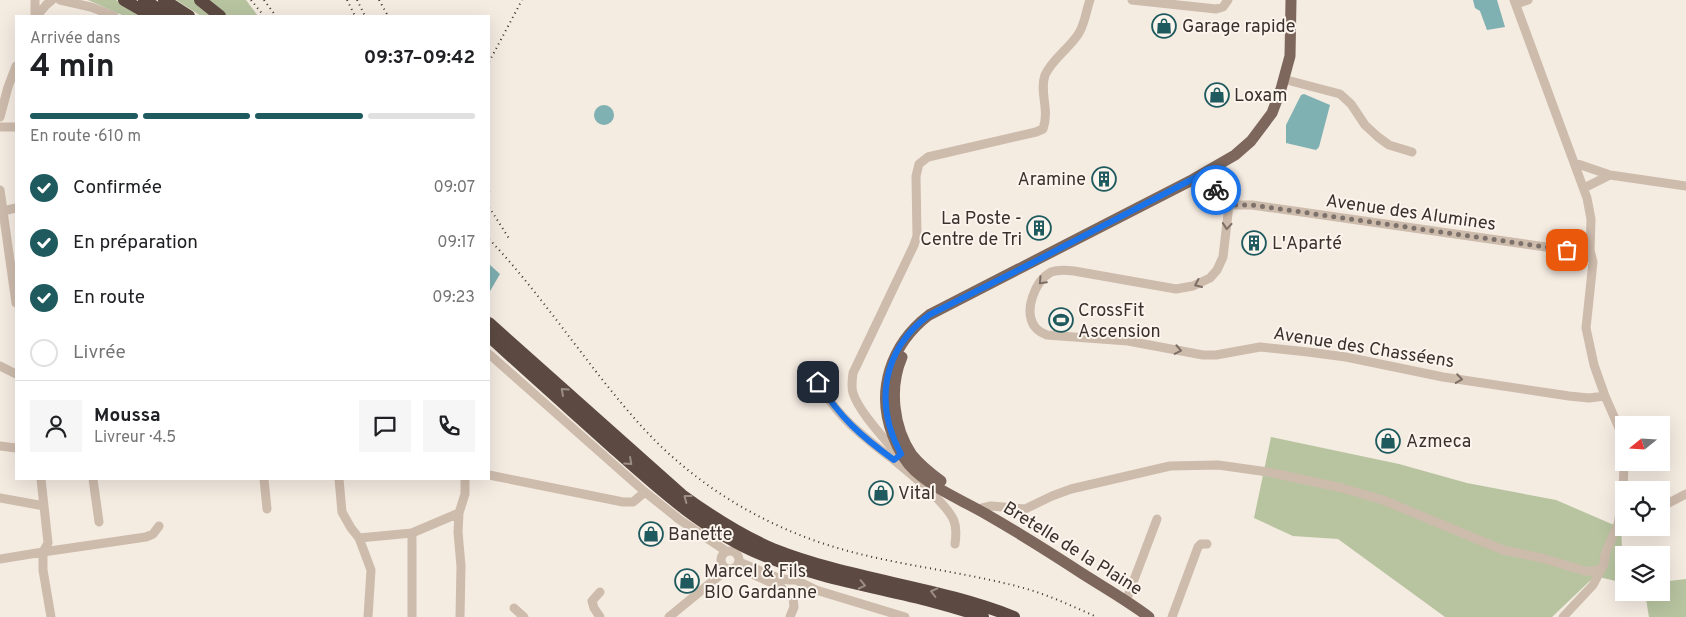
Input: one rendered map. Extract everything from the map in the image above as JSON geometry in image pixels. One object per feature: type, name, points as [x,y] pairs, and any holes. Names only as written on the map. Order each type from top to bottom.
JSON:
[{"type":"highway","points":[[124,0],[150,15]]},
{"type":"highway","points":[[144,0],[168,15]]},
{"type":"highway","points":[[164,0],[187,15]]},
{"type":"highway","points":[[200,0],[219,15]]},
{"type":"highway","points":[[490,324],[682,495],[711,516],[744,536],[803,559],[947,595],[1014,617]]},
{"type":"highway","points":[[490,337],[671,499],[723,535],[764,556],[806,571],[943,605],[983,617]]},
{"type":"main road","name":"Bretelle de la Plaine","points":[[1149,617],[978,509],[931,483],[914,470],[901,455],[890,429],[886,410],[888,372],[897,351],[908,335],[929,315],[944,309],[1190,181],[1235,155],[1251,141],[1272,113],[1284,80],[1290,56],[1291,0]]},
{"type":"street","points":[[35,0],[36,15]]},
{"type":"street","points":[[37,15],[52,0]]},
{"type":"street","points":[[60,0],[91,7],[111,15]]},
{"type":"street","points":[[79,0],[91,7]]},
{"type":"street","points":[[954,544],[956,530],[950,514],[859,406],[853,393],[853,373],[917,236],[916,176],[919,164],[928,157],[1043,129],[1047,116],[1044,76],[1080,33],[1090,0]]},
{"type":"street","points":[[1132,0],[1216,8],[1223,7],[1228,0]]},
{"type":"street","points":[[1528,0],[1515,2],[1584,188],[1591,219],[1590,250],[1592,266],[1586,328],[1590,352],[1615,419]]},
{"type":"street","points":[[0,117],[15,69]]},
{"type":"street","points":[[1284,80],[1340,94],[1350,104],[1365,125],[1378,137],[1389,145],[1412,152]]},
{"type":"street","points":[[0,127],[15,127]]},
{"type":"street","points":[[1575,163],[1610,174],[1686,186]]},
{"type":"street","points":[[1208,171],[1217,194],[1229,205]]},
{"type":"street","points":[[1584,188],[1610,174]]},
{"type":"street","name":"Avenue des Alumines","points":[[1190,181],[1209,199],[1229,205],[1252,205],[1567,250],[1590,250]]},
{"type":"street","points":[[0,190],[15,296]]},
{"type":"street","name":"Avenue des Chasséens","points":[[1229,205],[1223,257],[1217,270],[1210,278],[1193,286],[1176,290],[1074,271],[1061,270],[1051,272],[1038,284],[1031,304],[1030,316],[1033,325],[1039,332],[1047,336],[1128,341],[1203,355],[1216,355],[1260,347],[1282,349],[1346,357],[1442,377],[1569,396],[1589,398],[1605,396]]},
{"type":"street","points":[[3,211],[15,208]]},
{"type":"street","points":[[490,355],[643,494],[699,532],[724,554]]},
{"type":"street","points":[[0,366],[14,371]]},
{"type":"street","points":[[810,370],[840,415],[865,439],[901,455]]},
{"type":"street","points":[[0,446],[15,448]]},
{"type":"street","points":[[978,509],[990,506],[1024,509],[1070,489],[1170,466],[1218,465],[1268,472],[1342,488],[1383,500],[1503,550],[1542,558],[1585,571],[1600,569]]},
{"type":"street","points":[[490,475],[623,502],[632,502],[643,494]]},
{"type":"street","points":[[41,480],[48,543],[43,552],[43,570],[51,617]]},
{"type":"street","points":[[93,480],[99,522]]},
{"type":"street","points":[[264,480],[267,508]]},
{"type":"street","points":[[339,480],[342,512],[350,528],[360,538],[371,570],[368,617]]},
{"type":"street","points":[[460,617],[461,566],[458,532],[459,513],[466,480]]},
{"type":"street","points":[[1670,502],[1686,494]]},
{"type":"street","points":[[0,498],[44,506]]},
{"type":"street","points":[[360,538],[412,533],[459,513]]},
{"type":"street","points":[[1126,601],[1157,519]]},
{"type":"street","points":[[0,559],[146,536],[154,534],[159,526]]},
{"type":"street","points":[[1563,617],[1594,585],[1604,564],[1605,554],[1615,531]]},
{"type":"street","points":[[412,533],[412,617]]},
{"type":"street","points":[[1172,617],[1198,547],[1201,544],[1207,544]]},
{"type":"street","points":[[735,552],[738,557],[737,564],[730,569],[724,568],[721,564],[724,554],[735,552]]},
{"type":"street","points":[[737,564],[778,578],[793,579],[816,590],[905,617]]},
{"type":"street","points":[[737,564],[793,594],[816,590]]},
{"type":"street","points":[[669,617],[725,571]]},
{"type":"street","points":[[789,580],[784,587],[793,594],[794,607],[790,617]]},
{"type":"street","points":[[793,594],[802,588],[800,582]]},
{"type":"street","points":[[600,592],[592,601],[600,617]]},
{"type":"street","points":[[863,605],[888,617]]},
{"type":"street","points":[[514,608],[524,617]]},
{"type":"green space","points":[[88,0],[116,0],[140,15],[122,15]]},
{"type":"green space","points":[[176,0],[195,0],[213,15],[199,15]]},
{"type":"green space","points":[[206,0],[246,0],[257,15],[224,15]]},
{"type":"green space","points":[[1271,437],[1399,464],[1467,483],[1556,500],[1615,525],[1615,536],[1621,536],[1622,546],[1615,546],[1615,581],[1595,576],[1552,617],[1445,617],[1338,539],[1293,536],[1254,518]]},
{"type":"green space","points":[[1686,579],[1686,617],[1649,617],[1646,601],[1670,601],[1670,581]]},
{"type":"water","points":[[1473,0],[1497,0],[1505,27],[1487,30],[1480,11],[1475,8]]},
{"type":"water","points":[[1304,94],[1330,105],[1319,147],[1316,150],[1286,143],[1286,125],[1301,95]]},
{"type":"water","points":[[600,105],[608,105],[614,111],[614,119],[608,125],[600,125],[594,119],[594,111]]},
{"type":"water","points":[[490,265],[500,274],[490,291]]},
{"type":"railway","points":[[251,0],[263,15]]},
{"type":"railway","points":[[264,0],[275,15]]},
{"type":"railway","points":[[347,0],[354,15]]},
{"type":"railway","points":[[357,0],[364,15]]},
{"type":"railway","points":[[379,0],[387,15]]},
{"type":"railway","points":[[490,60],[522,0]]},
{"type":"railway","points":[[490,209],[510,240]]},
{"type":"railway","points":[[490,240],[529,285],[604,382],[644,429],[681,464],[722,495],[766,520],[813,540],[892,561],[973,576],[1027,589],[1054,598],[1097,617]]},
{"type":"way so far","points":[[1216,190],[1217,194],[1229,205],[1252,205],[1416,230],[1567,250]]},
{"type":"place","name":"Garage rapide","points":[[1164,26]]},
{"type":"place","name":"Loxam","points":[[1217,95]]},
{"type":"place","name":"Aramine","points":[[1104,179]]},
{"type":"place","name":"La Poste - Centre de Tri","points":[[1039,228]]},
{"type":"place","name":"L'Aparté","points":[[1254,243]]},
{"type":"place","name":"CrossFit Ascension","points":[[1061,320]]},
{"type":"place","name":"Azmeca","points":[[1388,441]]},
{"type":"place","name":"Vital","points":[[881,493]]},
{"type":"place","name":"Banette","points":[[651,534]]},
{"type":"place","name":"Marcel & Fils BIO Gardanne","points":[[687,581]]},
{"type":"route","points":[[818,382],[840,415],[865,439],[894,460],[901,454],[890,429],[886,410],[887,378],[890,365],[897,351],[919,323],[929,315],[944,309],[1208,171],[1216,190]]}]
